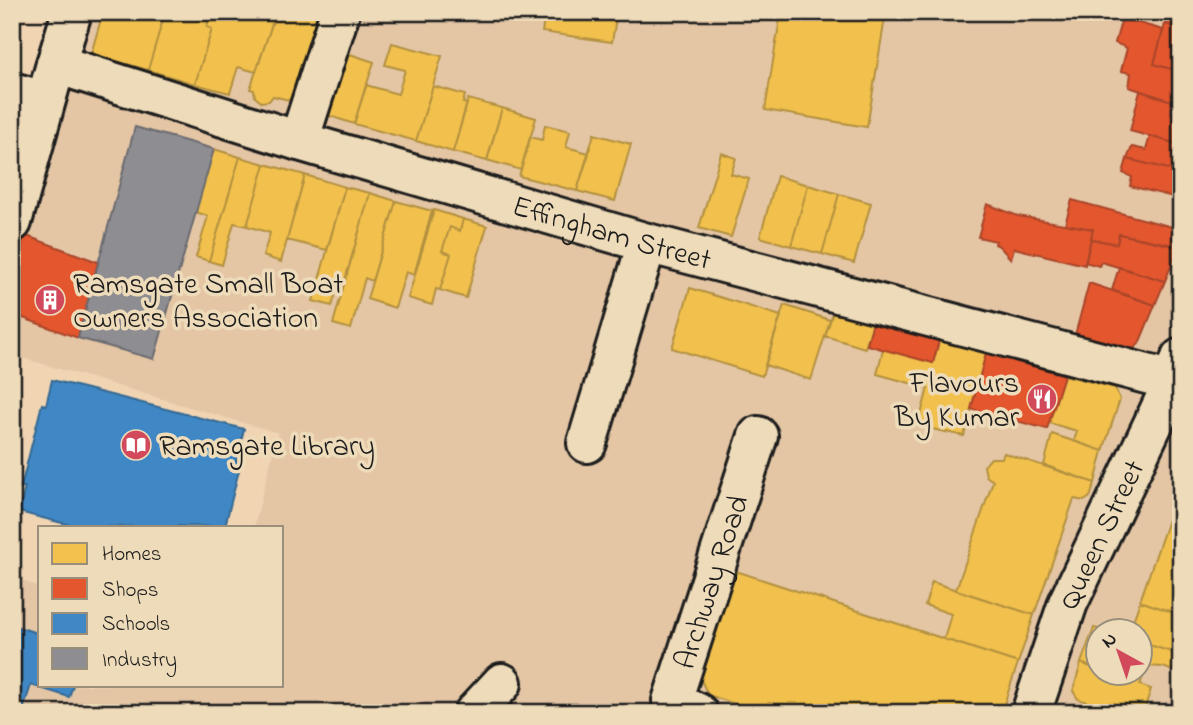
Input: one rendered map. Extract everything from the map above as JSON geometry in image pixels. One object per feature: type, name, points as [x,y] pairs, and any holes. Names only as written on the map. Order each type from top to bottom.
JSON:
[{"type":"street","points":[[12,222],[29,96],[55,64],[72,12]]},
{"type":"street","points":[[299,141],[340,12]]},
{"type":"street","name":"Effingham Street","points":[[55,64],[299,141],[647,243],[1179,374]]},
{"type":"street","points":[[587,443],[647,243]]},
{"type":"street","name":"Queen Street","points":[[1031,713],[1068,603],[1179,374]]},
{"type":"street","name":"Archway Road","points":[[698,713],[672,701],[758,436]]},
{"type":"street","points":[[474,713],[502,683]]},
{"type":"shaded area","points":[[80,12],[1181,12],[1181,713],[12,713],[12,575],[38,587],[38,686],[284,686],[284,526],[254,526],[278,433],[12,355],[12,280],[53,104]]},
{"type":"building: Homes","points":[[103,12],[165,12],[148,70],[91,54]]},
{"type":"building: Homes","points":[[165,12],[218,12],[217,17],[210,15],[207,27],[212,29],[195,84],[148,70]]},
{"type":"building: Homes","points":[[218,12],[276,12],[256,72],[238,67],[230,93],[195,84],[212,29],[207,27],[210,15],[217,17]]},
{"type":"building: Homes","points":[[276,12],[322,12],[293,101],[273,96],[269,101],[261,102],[255,97],[254,90],[250,89]]},
{"type":"building: Homes","points":[[530,12],[617,12],[612,42],[542,32],[545,14]]},
{"type":"building: Homes","points":[[781,12],[886,12],[867,127],[765,110]]},
{"type":"building: Homes","points":[[392,43],[442,56],[416,141],[354,124],[366,85],[398,94],[405,70],[385,65]]},
{"type":"building: Homes","points":[[344,52],[374,62],[354,124],[324,114]]},
{"type":"building: Homes","points":[[433,86],[465,95],[463,103],[467,104],[453,152],[416,141]]},
{"type":"building: Homes","points":[[468,99],[502,108],[487,161],[453,152]]},
{"type":"building: Homes","points":[[502,108],[536,118],[521,170],[487,160]]},
{"type":"building: Homes","points":[[545,125],[570,131],[566,147],[589,153],[577,191],[519,176],[530,137],[542,140]]},
{"type":"building: Homes","points":[[594,134],[631,144],[615,201],[577,191]]},
{"type":"building: Homes","points":[[214,149],[240,157],[209,261],[196,257],[208,216],[195,212]]},
{"type":"building: Homes","points":[[721,153],[736,158],[731,174],[749,179],[731,237],[699,228]]},
{"type":"building: Homes","points":[[240,157],[265,164],[247,226],[234,223],[222,265],[209,261]]},
{"type":"building: Homes","points":[[265,164],[305,175],[281,262],[263,256],[270,233],[247,226]]},
{"type":"building: Homes","points":[[305,175],[345,187],[327,250],[287,240]]},
{"type":"building: Homes","points":[[777,176],[808,185],[791,246],[760,237]]},
{"type":"building: Homes","points":[[808,185],[839,194],[822,254],[791,246]]},
{"type":"building: Homes","points":[[345,187],[370,193],[341,294],[336,292],[332,306],[313,301]]},
{"type":"building: Homes","points":[[370,193],[396,201],[372,281],[365,278],[351,329],[333,324]]},
{"type":"building: Homes","points":[[839,194],[871,203],[854,263],[822,254]]},
{"type":"building: Homes","points":[[396,201],[432,211],[414,275],[406,272],[395,308],[367,299]]},
{"type":"building: Homes","points":[[434,210],[463,219],[460,231],[450,227],[442,251],[451,254],[440,290],[436,289],[432,305],[408,298]]},
{"type":"building: Homes","points":[[463,219],[487,226],[466,298],[440,290],[451,254],[442,251],[450,227],[460,231]]},
{"type":"building: Homes","points":[[690,288],[781,316],[762,376],[672,348]]},
{"type":"building: Homes","points":[[784,305],[830,320],[811,380],[765,365]]},
{"type":"building: Homes","points":[[834,310],[873,322],[865,348],[825,336]]},
{"type":"building: Homes","points":[[939,341],[986,353],[964,436],[918,426],[928,388],[877,374],[883,349],[933,363]]},
{"type":"building: Homes","points":[[1064,375],[1115,388],[1120,399],[1103,451],[1074,441],[1077,431],[1049,423]]},
{"type":"building: Homes","points":[[1052,434],[1103,451],[1095,483],[1044,465]]},
{"type":"building: Homes","points":[[1004,453],[1095,483],[1090,497],[1084,501],[1074,499],[1034,615],[956,590],[993,481],[986,476],[984,466],[991,458],[1002,458]]},
{"type":"building: Homes","points":[[1175,500],[1181,502],[1181,615],[1140,601]]},
{"type":"building: Homes","points":[[733,570],[1018,663],[1001,713],[762,713],[708,695],[699,676]]},
{"type":"building: Homes","points":[[932,582],[1034,615],[1018,663],[944,639],[951,614],[925,605]]},
{"type":"building: Homes","points":[[1140,601],[1181,615],[1181,655],[1154,646],[1154,616],[1135,616]]},
{"type":"building: Homes","points":[[1154,646],[1181,655],[1181,674],[1154,666]]},
{"type":"building: Homes","points":[[1081,663],[1084,664],[1084,686],[1143,686],[1151,689],[1143,713],[1122,713],[1078,699],[1073,691]]},
{"type":"building: Shops","points":[[1168,12],[1181,12],[1181,29],[1165,24]]},
{"type":"building: Shops","points":[[1122,18],[1163,30],[1154,64],[1181,72],[1181,104],[1129,87],[1131,73],[1121,71],[1127,48],[1115,43]]},
{"type":"building: Shops","points":[[1165,24],[1181,29],[1181,72],[1154,64]]},
{"type":"building: Shops","points":[[1140,91],[1172,101],[1171,113],[1181,116],[1181,145],[1130,131]]},
{"type":"building: Shops","points":[[1150,136],[1181,145],[1181,172],[1127,159],[1132,147],[1146,150]]},
{"type":"building: Shops","points":[[1127,159],[1181,172],[1181,199],[1130,186],[1132,177],[1123,173]]},
{"type":"building: Shops","points":[[1072,200],[1172,227],[1177,233],[1173,245],[1119,234],[1117,244],[1091,239],[1093,229],[1065,224]]},
{"type":"building: Shops","points":[[987,204],[1018,216],[1093,229],[1085,265],[1014,248],[1011,259],[995,244],[996,241],[978,237]]},
{"type":"building: Shops","points":[[1119,234],[1179,247],[1165,281],[1101,262],[1099,266],[1085,262],[1091,239],[1117,244]]},
{"type":"building: Shops","name":"Ramsgate Small Boat Owners Association","points":[[24,235],[98,262],[78,338],[12,314],[12,286]]},
{"type":"building: Shops","points":[[1119,267],[1165,281],[1155,305],[1112,290]]},
{"type":"building: Shops","points":[[1089,283],[1155,305],[1139,344],[1130,352],[1075,335]]},
{"type":"building: Shops","points":[[873,322],[939,341],[933,363],[867,345]]},
{"type":"building: Shops","points":[[986,353],[1064,375],[1047,429],[971,409]]},
{"type":"building: Schools","name":"Ramsgate Library","points":[[52,380],[244,429],[236,461],[241,462],[225,526],[70,526],[19,512],[25,487],[21,487],[42,404],[46,405]]},
{"type":"building: Schools","points":[[12,625],[38,633],[38,686],[73,686],[69,697],[31,685],[22,713],[12,713]]},
{"type":"building: Industry","points":[[135,127],[214,149],[154,359],[78,338]]},
{"type":"place","name":"Ramsgate Small Boat Owners Association","points":[[50,300]]},
{"type":"place","name":"Flavours By Kumar","points":[[1042,399]]},
{"type":"place","name":"Ramsgate Library","points":[[136,445]]}]
